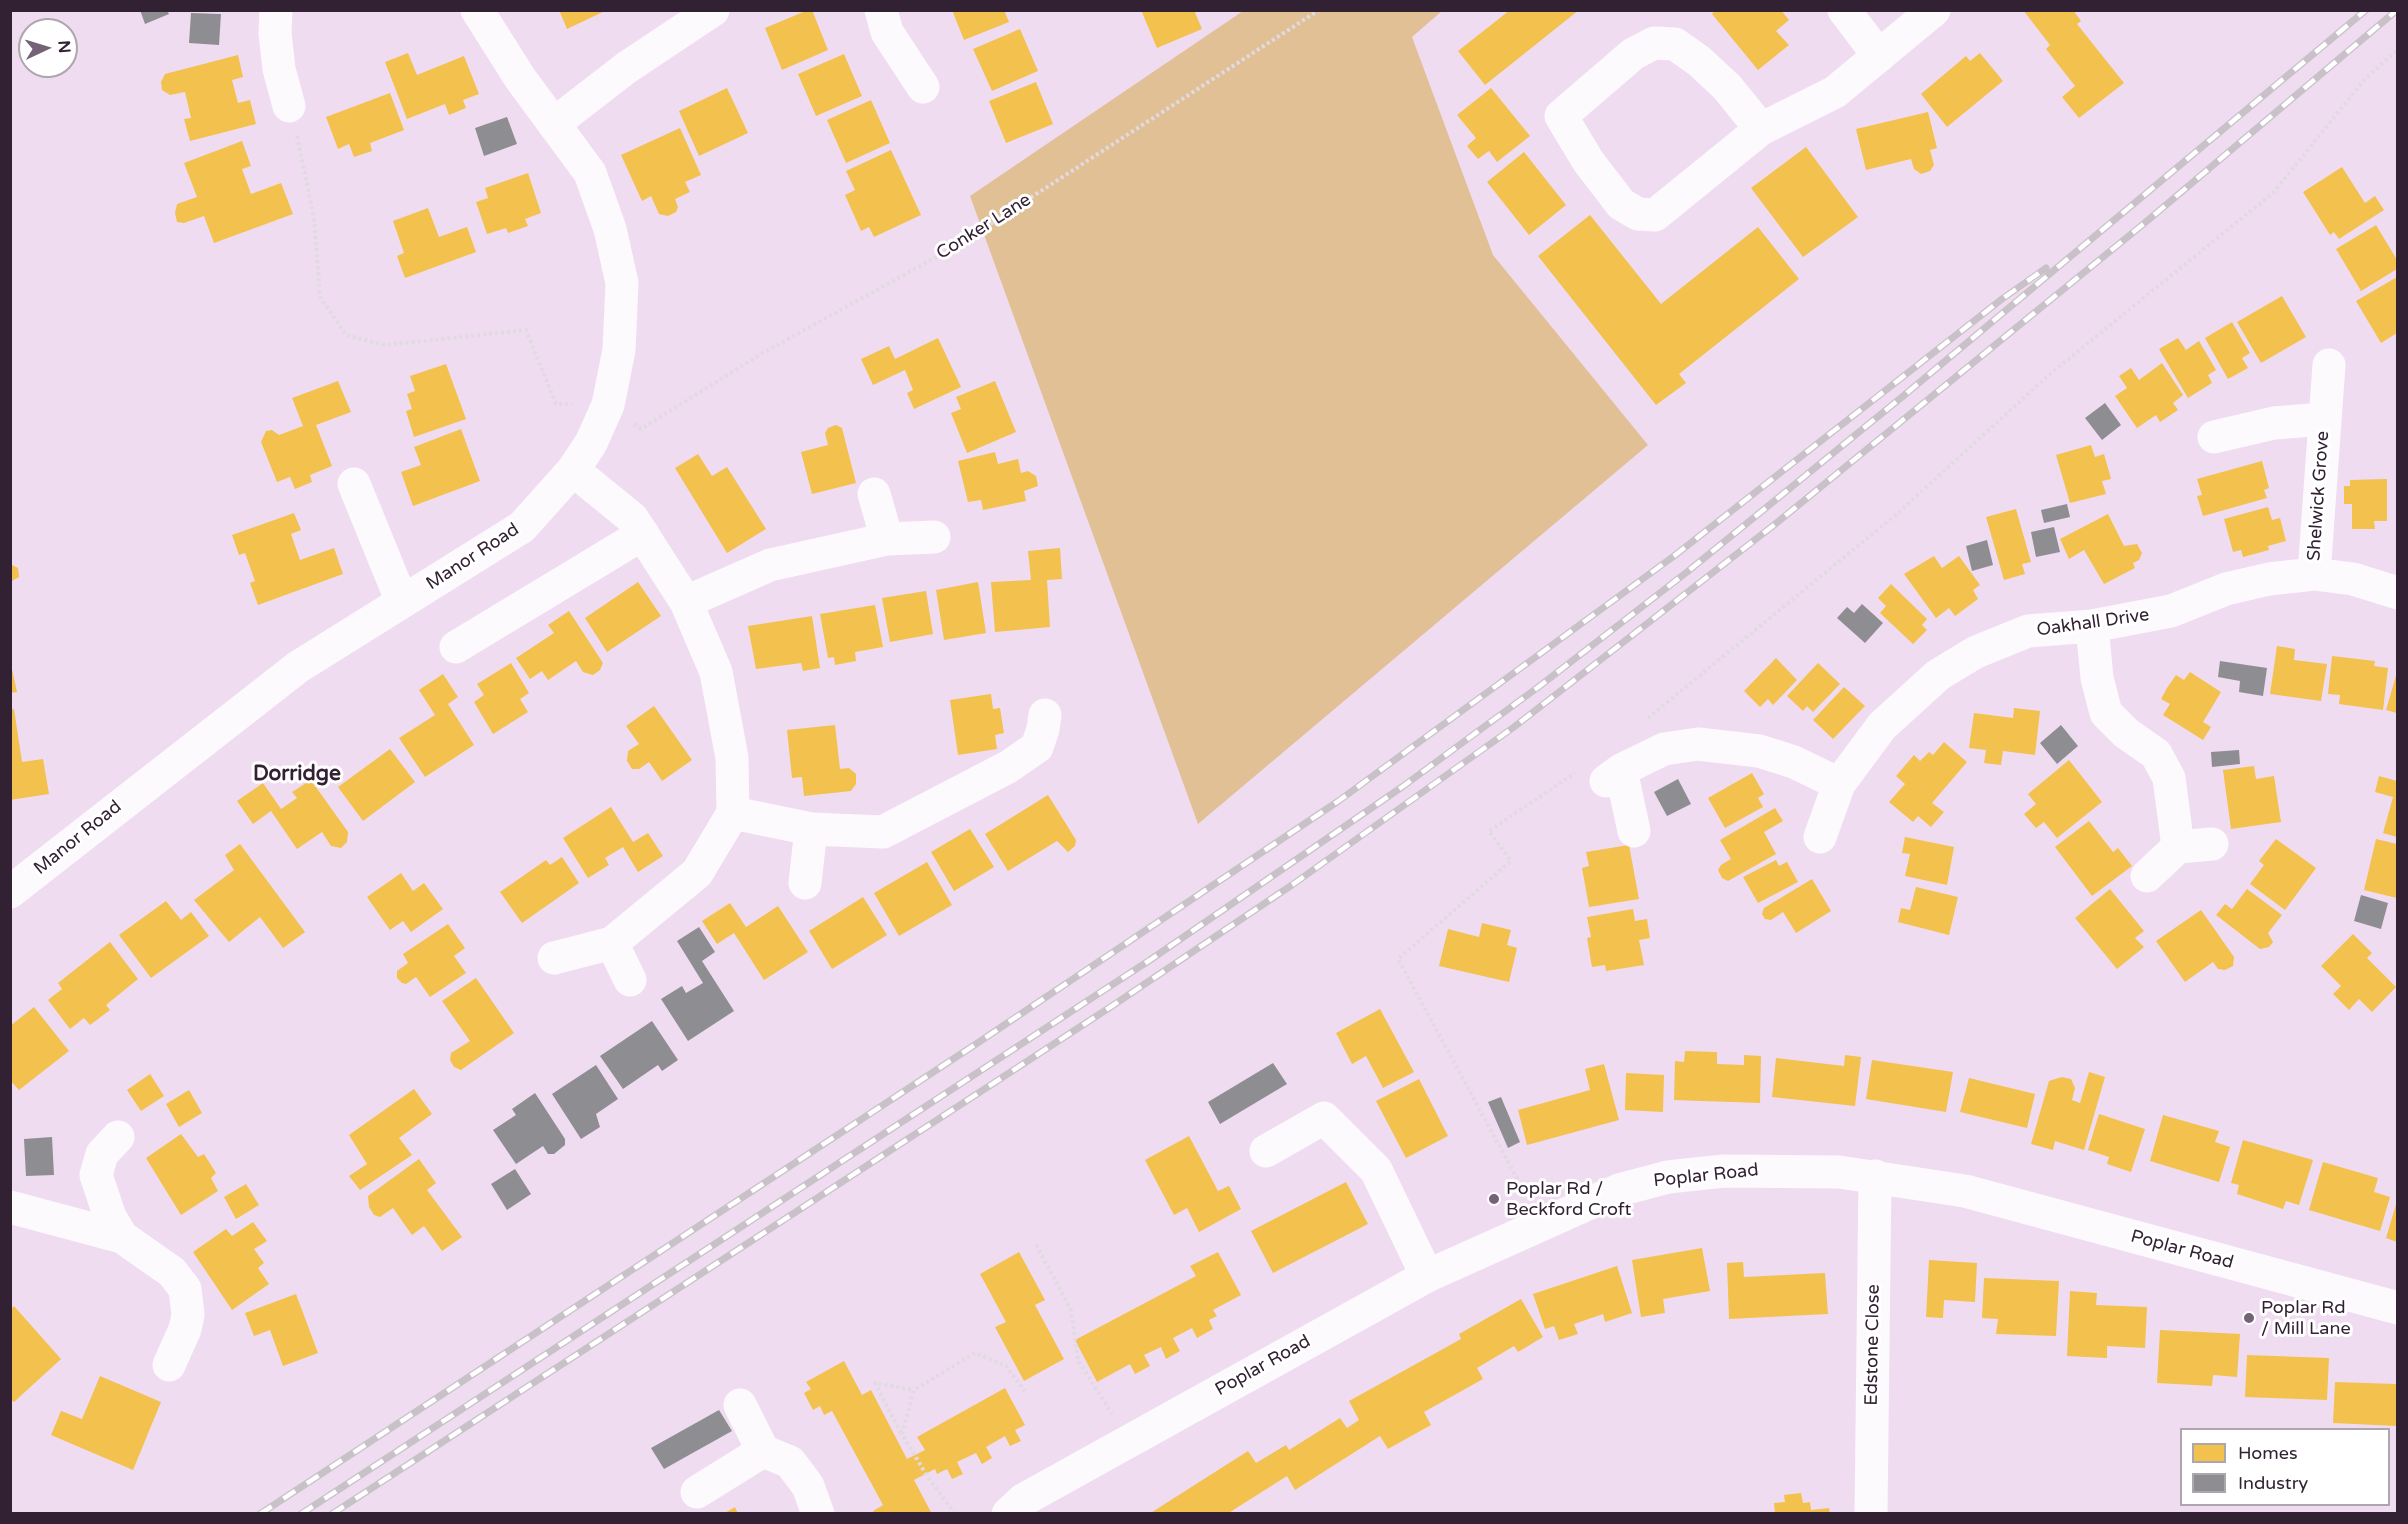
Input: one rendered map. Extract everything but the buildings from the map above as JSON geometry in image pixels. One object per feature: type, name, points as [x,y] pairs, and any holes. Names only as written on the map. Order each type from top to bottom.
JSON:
[{"type":"street","points":[[276,10],[275,33],[279,69],[289,106]]},
{"type":"street","name":"Manor Road","points":[[10,892],[298,666],[522,527],[573,470],[591,443],[608,405],[619,350],[622,283],[610,229],[590,173],[513,68],[477,10]]},
{"type":"street","points":[[555,123],[626,68],[713,10]]},
{"type":"street","points":[[881,10],[887,32],[924,87]]},
{"type":"street","points":[[1844,10],[1879,56]]},
{"type":"street","points":[[1761,129],[1727,87],[1699,61],[1675,44],[1654,43],[1633,54],[1561,116],[1588,161],[1621,204],[1638,214],[1655,215],[1761,129],[1835,92],[1934,10]]},
{"type":"street","name":"Shelwick Grove","points":[[2314,574],[2329,365]]},
{"type":"street","name":"Shelwick Grove","points":[[2214,437],[2274,423],[2324,419]]},
{"type":"street","points":[[554,958],[612,943],[697,873],[733,813],[732,758],[716,672],[686,602],[632,518],[573,470]]},
{"type":"street","points":[[354,484],[402,602]]},
{"type":"street","points":[[874,494],[887,539]]},
{"type":"street","points":[[456,647],[643,534]]},
{"type":"street","points":[[686,602],[770,566],[887,539],[934,537]]},
{"type":"street","name":"Oakhall Drive","points":[[1820,837],[1839,784],[1882,726],[1938,675],[1976,652],[2028,631],[2092,626],[2171,611],[2226,589],[2269,579],[2314,574],[2353,579],[2397,593]]},
{"type":"street","points":[[2092,626],[2097,678],[2106,713],[2126,734],[2156,753],[2169,778],[2178,847]]},
{"type":"street","points":[[733,813],[811,829],[883,832],[1008,767],[1036,747],[1043,729],[1045,715]]},
{"type":"street","points":[[1634,831],[1604,773],[1664,749],[1698,744],[1759,751],[1794,762],[1839,784]]},
{"type":"street","points":[[806,883],[811,829]]},
{"type":"street","points":[[2147,876],[2178,847],[2212,844]]},
{"type":"street","points":[[612,943],[630,980]]},
{"type":"street","points":[[1266,1151],[1324,1118],[1376,1170],[1427,1276]]},
{"type":"street","points":[[118,1137],[102,1154],[96,1175],[110,1217],[122,1237]]},
{"type":"street","name":"Poplar Road","points":[[1008,1514],[1023,1500],[1427,1276],[1619,1190],[1668,1177],[1724,1171],[1773,1170],[1875,1176],[1965,1191],[2397,1308]]},
{"type":"street","name":"Edstone Close","points":[[1871,1514],[1875,1176]]},
{"type":"street","points":[[19,1210],[122,1237],[172,1272],[185,1289],[188,1300],[185,1329],[169,1365]]},
{"type":"street","points":[[741,1405],[763,1451],[790,1462],[808,1486],[818,1514]]},
{"type":"street","points":[[698,1492],[763,1451]]},
{"type":"path","name":"Conker Lane","points":[[641,429],[761,354],[958,245],[1319,10]]},
{"type":"path","points":[[1640,725],[1898,513],[2050,374],[2274,192],[2364,80],[2397,49]]},
{"type":"path","points":[[289,106],[314,218],[320,297],[346,335],[385,345],[526,330],[556,404],[608,405]]},
{"type":"path","points":[[1530,1202],[1398,959],[1511,861],[1489,831],[1604,773]]},
{"type":"path","points":[[1036,1245],[1071,1311],[1078,1360],[1117,1422]]},
{"type":"path","points":[[955,1514],[927,1476],[875,1383],[914,1390],[975,1353],[1006,1366],[1025,1391]]},
{"type":"path","points":[[902,1434],[914,1390]]},
{"type":"shaded area","points":[[1243,11],[1442,11],[1412,37],[1493,255],[1648,445],[1198,824],[970,196]]},
{"type":"railway","points":[[301,1514],[1150,960],[1402,787],[1537,688],[1687,572],[1902,397],[2366,10]]},
{"type":"railway","points":[[332,1514],[1112,1006],[1292,885],[1514,727],[1774,525],[2141,226],[2397,10]]},
{"type":"railway","points":[[260,1514],[976,1044],[1337,802],[1674,556],[2002,299],[2046,268]]},
{"type":"place","name":"Poplar Rd / Beckford Croft","points":[[1494,1199]]},
{"type":"place","name":"Poplar Rd / Mill Lane","points":[[2249,1318]]},
{"type":"district","name":"Dorridge","points":[[297,774]]}]
